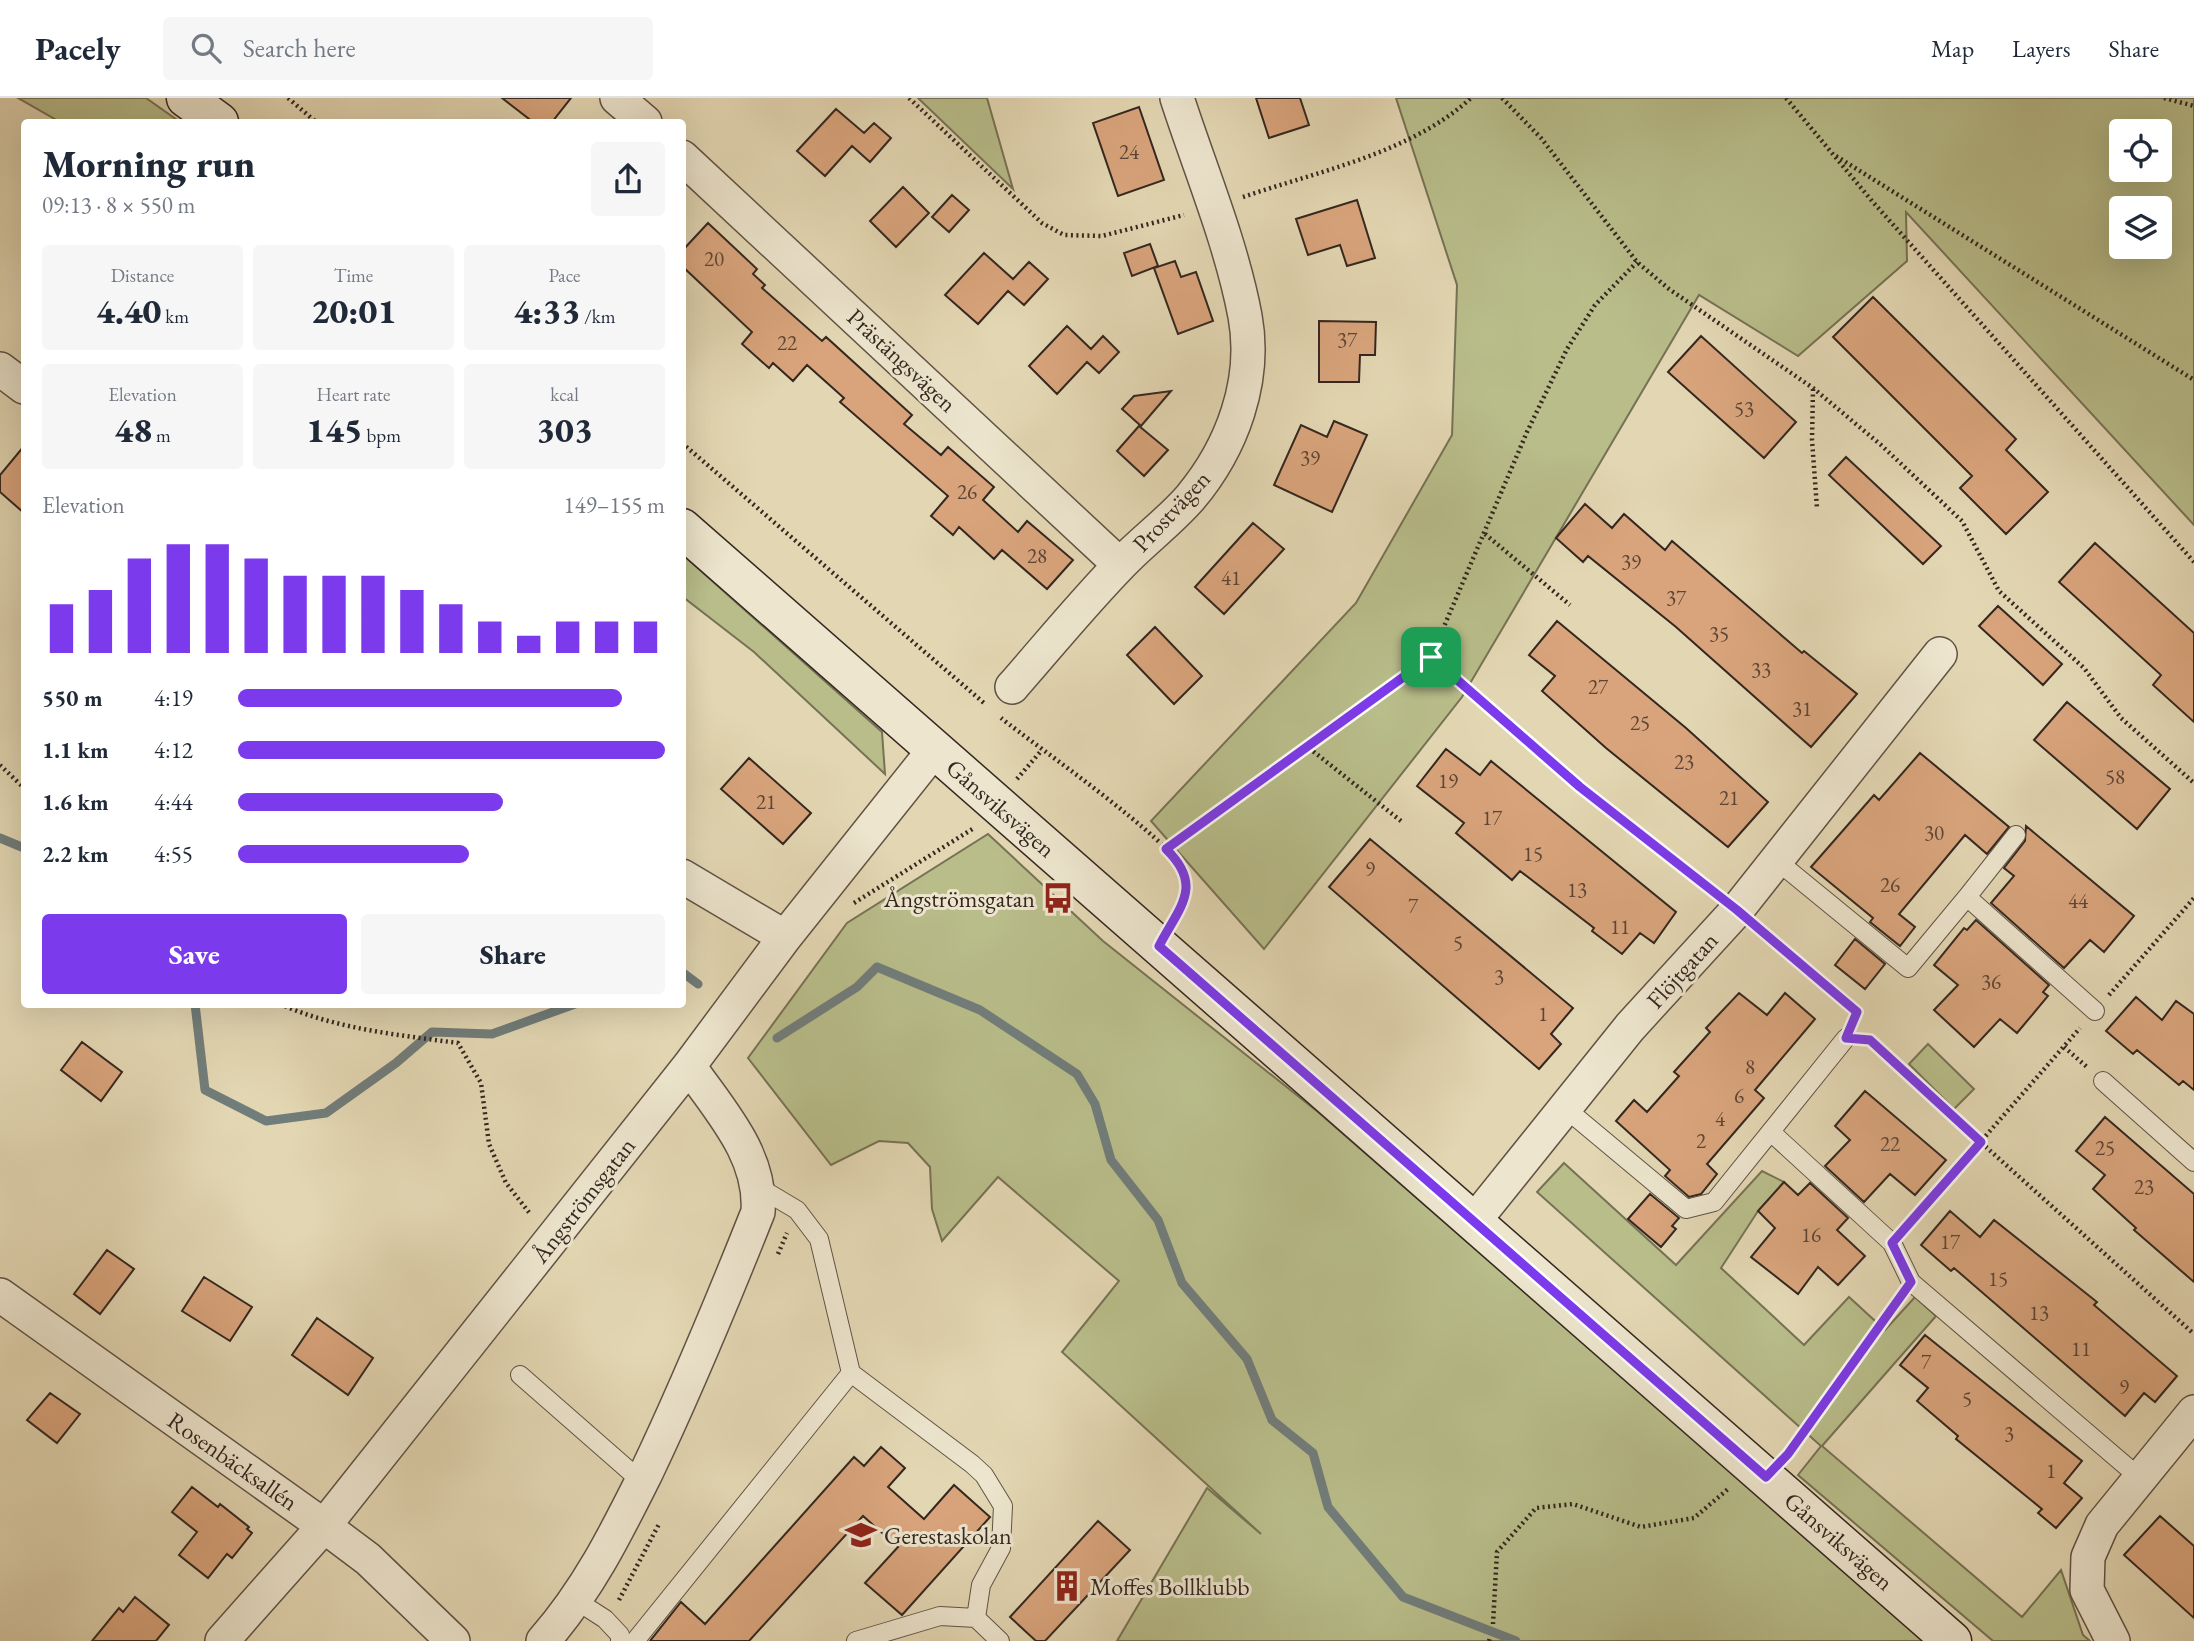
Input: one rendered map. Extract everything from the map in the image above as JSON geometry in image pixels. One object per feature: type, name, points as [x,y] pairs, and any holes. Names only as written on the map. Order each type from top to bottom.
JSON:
[{"type":"main road","points":[[186,98],[215,119]]},
{"type":"main road","name":"Gånsviksvägen","points":[[686,532],[1475,1220],[1952,1641]]},
{"type":"street","points":[[617,98],[642,119]]},
{"type":"street","name":"Prostvägen","points":[[1012,687],[1120,565],[1189,499],[1219,459],[1237,417],[1247,371],[1245,318],[1213,207],[1177,98]]},
{"type":"street","name":"Prästängsvägen","points":[[686,161],[1120,565]]},
{"type":"street","points":[[0,369],[21,385]]},
{"type":"street","name":"Flöjtgatan","points":[[1475,1220],[1630,1027],[1737,910],[1940,654]]},
{"type":"street","name":"Ångströmsgatan","points":[[222,1641],[324,1526],[689,1066],[785,937],[934,750]]},
{"type":"street","points":[[686,878],[785,937]]},
{"type":"street","points":[[543,1641],[577,1601],[605,1556],[642,1481],[725,1295],[758,1212],[760,1188],[750,1155],[689,1066]]},
{"type":"street","name":"Rosenbäcksallén","points":[[0,1296],[368,1559],[453,1641]]},
{"type":"street","points":[[2113,1641],[2087,1590],[2088,1557],[2102,1525],[2194,1412]]},
{"type":"lane","points":[[1776,860],[1908,968],[2016,835]]},
{"type":"lane","points":[[1967,897],[2095,1011]]},
{"type":"lane","points":[[1565,1108],[1686,1209],[1714,1202],[1772,1133],[1799,1093],[1846,1038]]},
{"type":"lane","points":[[2103,1081],[2194,1163]]},
{"type":"lane","points":[[1772,1133],[1892,1243],[1911,1282],[2140,1478]]},
{"type":"lane","points":[[760,1188],[797,1210],[819,1239],[851,1373],[972,1464],[984,1475],[1003,1506],[1001,1548],[981,1585],[976,1618]]},
{"type":"lane","points":[[635,1641],[851,1373]]},
{"type":"lane","points":[[520,1375],[642,1481]]},
{"type":"lane","points":[[577,1601],[605,1619],[620,1635],[620,1641]]},
{"type":"lane","points":[[864,1640],[940,1616],[976,1618],[1000,1641]]},
{"type":"path","points":[[288,98],[312,119]]},
{"type":"path","points":[[909,98],[1042,223],[1064,235],[1102,236],[1213,207],[1360,158],[1433,127],[1471,98]]},
{"type":"path","points":[[1502,98],[1541,138],[1637,262],[1669,289],[1813,388],[1881,445],[1962,521],[1998,591],[2084,668],[2121,718],[2194,783]]},
{"type":"path","points":[[1786,98],[2194,562]]},
{"type":"path","points":[[2164,98],[2194,106]]},
{"type":"path","points":[[1832,153],[2194,380]]},
{"type":"path","points":[[1166,849],[1309,748],[1431,657],[1527,432],[1567,349],[1595,305],[1637,262]]},
{"type":"path","points":[[1813,388],[1812,440],[1818,508]]},
{"type":"path","points":[[686,446],[898,632],[1041,751],[1166,849],[1184,870],[1187,880],[1185,895],[1159,946]]},
{"type":"path","points":[[1485,534],[1570,605]]},
{"type":"path","points":[[1431,657],[1580,787],[1737,910],[1857,1012],[1846,1038],[1870,1040],[2194,1334]]},
{"type":"path","points":[[1309,748],[1401,821]]},
{"type":"path","points":[[1009,788],[1041,751]]},
{"type":"path","points":[[0,765],[21,785]]},
{"type":"path","points":[[845,911],[973,830],[979,822]]},
{"type":"path","points":[[288,1008],[301,1014],[458,1043],[481,1083],[489,1144],[506,1183],[528,1208],[543,1251]]},
{"type":"path","points":[[1892,1243],[1981,1142]]},
{"type":"path","points":[[1493,1624],[1497,1552],[1536,1508],[1573,1504],[1641,1527],[1694,1518],[1738,1481],[1766,1477],[1788,1454],[1911,1282]]},
{"type":"green space","points":[[18,98],[146,98],[176,119],[55,119]]},
{"type":"green space","points":[[918,98],[987,98],[1013,189]]},
{"type":"green space","points":[[1396,98],[2194,98],[2194,525],[1906,212],[1907,261],[1798,356],[1699,295],[1462,697],[1264,949],[1151,821],[1356,603],[1452,435],[1457,285]]},
{"type":"green space","points":[[686,558],[882,732],[885,774],[754,652],[686,599]]},
{"type":"green space","points":[[988,834],[1103,941],[1318,1112],[1925,1641],[1117,1641],[1207,1488],[1261,1534],[1062,1352],[1119,1281],[998,1177],[942,1241],[932,1209],[930,1167],[908,1143],[879,1141],[831,1165],[748,1058],[847,923]]},
{"type":"green space","points":[[1928,1044],[1974,1089],[1954,1109],[1909,1064]]},
{"type":"green space","points":[[1564,1163],[1676,1265],[1762,1171],[1784,1182],[1758,1211],[1721,1268],[1804,1345],[1849,1297],[1885,1330],[1915,1297],[1936,1316],[1822,1446],[2022,1617],[2061,1570],[2083,1635],[2090,1641],[1993,1641],[1798,1475],[1821,1446],[1537,1192]]},
{"type":"building","points":[[502,98],[571,98],[554,119],[529,119]]},
{"type":"building","points":[[1256,98],[1300,98],[1309,125],[1269,138]]},
{"type":"building","points":[[1139,107],[1164,180],[1118,196],[1093,123]]},
{"type":"building","points":[[836,109],[864,133],[874,123],[891,138],[870,162],[852,146],[825,176],[797,151]]},
{"type":"building","points":[[903,187],[929,213],[896,247],[870,221]]},
{"type":"building","points":[[952,195],[969,210],[949,232],[932,217]]},
{"type":"building","points":[[1357,200],[1375,258],[1347,266],[1340,245],[1308,255],[1296,219]]},
{"type":"building","points":[[708,223],[757,269],[753,274],[765,285],[762,288],[822,341],[826,337],[912,415],[904,424],[941,455],[948,447],[994,487],[983,500],[1018,532],[1027,521],[1073,560],[1047,589],[1002,550],[994,559],[959,527],[953,535],[931,516],[948,496],[840,402],[844,398],[807,365],[793,381],[773,363],[769,368],[742,344],[752,332],[686,270],[686,247]]},
{"type":"building","points":[[1150,244],[1158,266],[1132,276],[1124,253]]},
{"type":"building","points":[[984,253],[1013,279],[1029,262],[1048,279],[1024,305],[1008,291],[978,324],[945,295]]},
{"type":"building","points":[[1175,261],[1181,277],[1196,272],[1213,321],[1178,334],[1154,268]]},
{"type":"building","points":[[1873,297],[2016,439],[2006,450],[2048,492],[2006,534],[1960,488],[1972,476],[1833,337]]},
{"type":"building","points":[[1319,321],[1376,322],[1375,355],[1360,355],[1359,382],[1319,382]]},
{"type":"building","points":[[1067,326],[1091,349],[1103,336],[1119,352],[1099,373],[1087,362],[1057,394],[1029,366]]},
{"type":"building","points":[[1701,336],[1796,422],[1764,458],[1668,372]]},
{"type":"building","points":[[1171,391],[1141,426],[1122,409],[1134,396]]},
{"type":"building","points":[[1334,421],[1367,435],[1332,512],[1274,485],[1301,425],[1327,437]]},
{"type":"building","points":[[1139,426],[1168,450],[1144,476],[1117,451]]},
{"type":"building","points":[[21,450],[21,510],[0,492],[0,475]]},
{"type":"building","points":[[1846,457],[1941,546],[1923,564],[1829,475]]},
{"type":"building","points":[[1585,504],[1612,528],[1624,514],[1665,550],[1672,541],[1802,653],[1804,651],[1857,694],[1811,747],[1676,627],[1588,556],[1583,562],[1556,538]]},
{"type":"building","points":[[1253,523],[1284,549],[1224,614],[1195,587]]},
{"type":"building","points":[[2095,543],[2194,633],[2194,722],[2153,685],[2161,675],[2059,582]]},
{"type":"building","points":[[1998,606],[2062,664],[2043,685],[1979,626]]},
{"type":"building","points":[[1557,621],[1686,728],[1768,802],[1728,847],[1606,748],[1542,691],[1555,676],[1529,655]]},
{"type":"building","points":[[1155,627],[1202,676],[1174,704],[1127,655]]},
{"type":"building","points":[[2067,702],[2170,789],[2137,829],[2034,740]]},
{"type":"building","points":[[1446,749],[1480,775],[1491,761],[1676,912],[1654,943],[1640,933],[1622,954],[1592,931],[1594,928],[1520,871],[1512,880],[1456,833],[1464,823],[1417,786]]},
{"type":"building","points":[[1920,753],[2009,827],[1987,854],[1965,835],[1899,914],[1915,927],[1900,946],[1870,922],[1873,918],[1811,867],[1874,795],[1879,800]]},
{"type":"building","points":[[749,758],[811,813],[783,844],[721,789]]},
{"type":"building","points":[[2026,826],[2134,916],[2104,952],[2090,940],[2064,968],[1991,903],[2014,876],[2004,868],[2025,841]]},
{"type":"building","points":[[1370,839],[1573,1008],[1551,1034],[1561,1044],[1539,1069],[1329,887]]},
{"type":"building","points":[[1976,920],[2049,985],[2043,992],[2048,996],[2017,1033],[2000,1019],[1974,1047],[1934,1010],[1958,985],[1934,965],[1964,928],[1967,930]]},
{"type":"building","points":[[1855,939],[1885,964],[1865,989],[1835,965]]},
{"type":"building","points":[[1739,993],[1767,1015],[1785,993],[1815,1019],[1755,1090],[1764,1098],[1707,1164],[1717,1174],[1701,1194],[1689,1197],[1665,1176],[1670,1170],[1616,1121],[1634,1100],[1647,1112],[1679,1076],[1674,1072],[1710,1032],[1706,1028]]},
{"type":"building","points":[[2136,997],[2162,1020],[2176,1001],[2194,1014],[2194,1090],[2183,1081],[2179,1085],[2137,1050],[2133,1054],[2106,1031]]},
{"type":"building","points":[[82,1042],[122,1072],[101,1101],[61,1070]]},
{"type":"building","points":[[1865,1091],[1946,1160],[1915,1195],[1890,1174],[1864,1202],[1825,1166],[1850,1140],[1835,1126]]},
{"type":"building","points":[[2105,1117],[2194,1194],[2194,1282],[2134,1230],[2136,1228],[2093,1189],[2105,1175],[2076,1151]]},
{"type":"building","points":[[1784,1182],[1798,1195],[1810,1183],[1848,1218],[1837,1230],[1865,1256],[1838,1285],[1818,1267],[1798,1294],[1751,1257],[1775,1228],[1758,1211]]},
{"type":"building","points":[[1650,1194],[1679,1218],[1672,1226],[1676,1229],[1661,1247],[1628,1219]]},
{"type":"building","points":[[1950,1211],[1980,1237],[1994,1220],[2097,1302],[2094,1305],[2177,1376],[2155,1402],[2144,1393],[2125,1416],[1954,1268],[1951,1271],[1921,1245]]},
{"type":"building","points":[[107,1250],[134,1269],[100,1314],[74,1294]]},
{"type":"building","points":[[204,1277],[252,1307],[230,1341],[182,1311]]},
{"type":"building","points":[[317,1318],[373,1358],[348,1395],[292,1355]]},
{"type":"building","points":[[1925,1335],[2082,1461],[2064,1483],[2082,1498],[2056,1528],[2038,1513],[2042,1509],[1956,1439],[1958,1436],[1917,1401],[1928,1388],[1900,1365]]},
{"type":"building","points":[[50,1393],[80,1414],[57,1443],[27,1420]]},
{"type":"building","points":[[881,1447],[905,1468],[888,1487],[924,1519],[954,1485],[990,1517],[902,1615],[865,1583],[898,1547],[863,1516],[749,1641],[650,1641],[681,1602],[705,1624],[854,1457],[864,1466]]},
{"type":"building","points":[[192,1487],[218,1507],[220,1504],[249,1527],[247,1529],[252,1533],[232,1558],[227,1554],[208,1578],[179,1555],[197,1532],[172,1512]]},
{"type":"building","points":[[2160,1516],[2194,1546],[2194,1618],[2124,1555]]},
{"type":"building","name":"Moffes Bollklubb","points":[[1098,1521],[1130,1550],[1045,1641],[1036,1641],[1010,1617]]},
{"type":"building","points":[[135,1597],[169,1625],[156,1641],[92,1641],[119,1608],[123,1612]]},
{"type":"waterway","points":[[0,838],[21,847]]},
{"type":"waterway","points":[[777,1038],[857,987],[877,967],[980,1010],[1077,1074],[1095,1104],[1111,1160],[1158,1220],[1182,1283],[1247,1359],[1272,1420],[1313,1453],[1328,1507],[1403,1597],[1516,1641]]},
{"type":"waterway","points":[[686,975],[698,984]]},
{"type":"waterway","points":[[195,1008],[205,1090],[266,1121],[326,1113],[396,1063],[432,1032],[492,1034],[564,1008]]},
{"type":"place","name":"Ångströmsgatan","points":[[1058,898]]},
{"type":"place","name":"Gerestaskolan","points":[[861,1535]]},
{"type":"place","name":"Moffes Bollklubb","points":[[1067,1586]]},
{"type":"route","points":[[1431,657],[1580,787],[1737,910],[1857,1012],[1846,1038],[1870,1040],[1883,1055],[1981,1142],[1892,1243],[1911,1282],[1788,1454],[1766,1477],[1159,946],[1185,895],[1187,880],[1184,870],[1166,849],[1309,748],[1431,657]]}]
